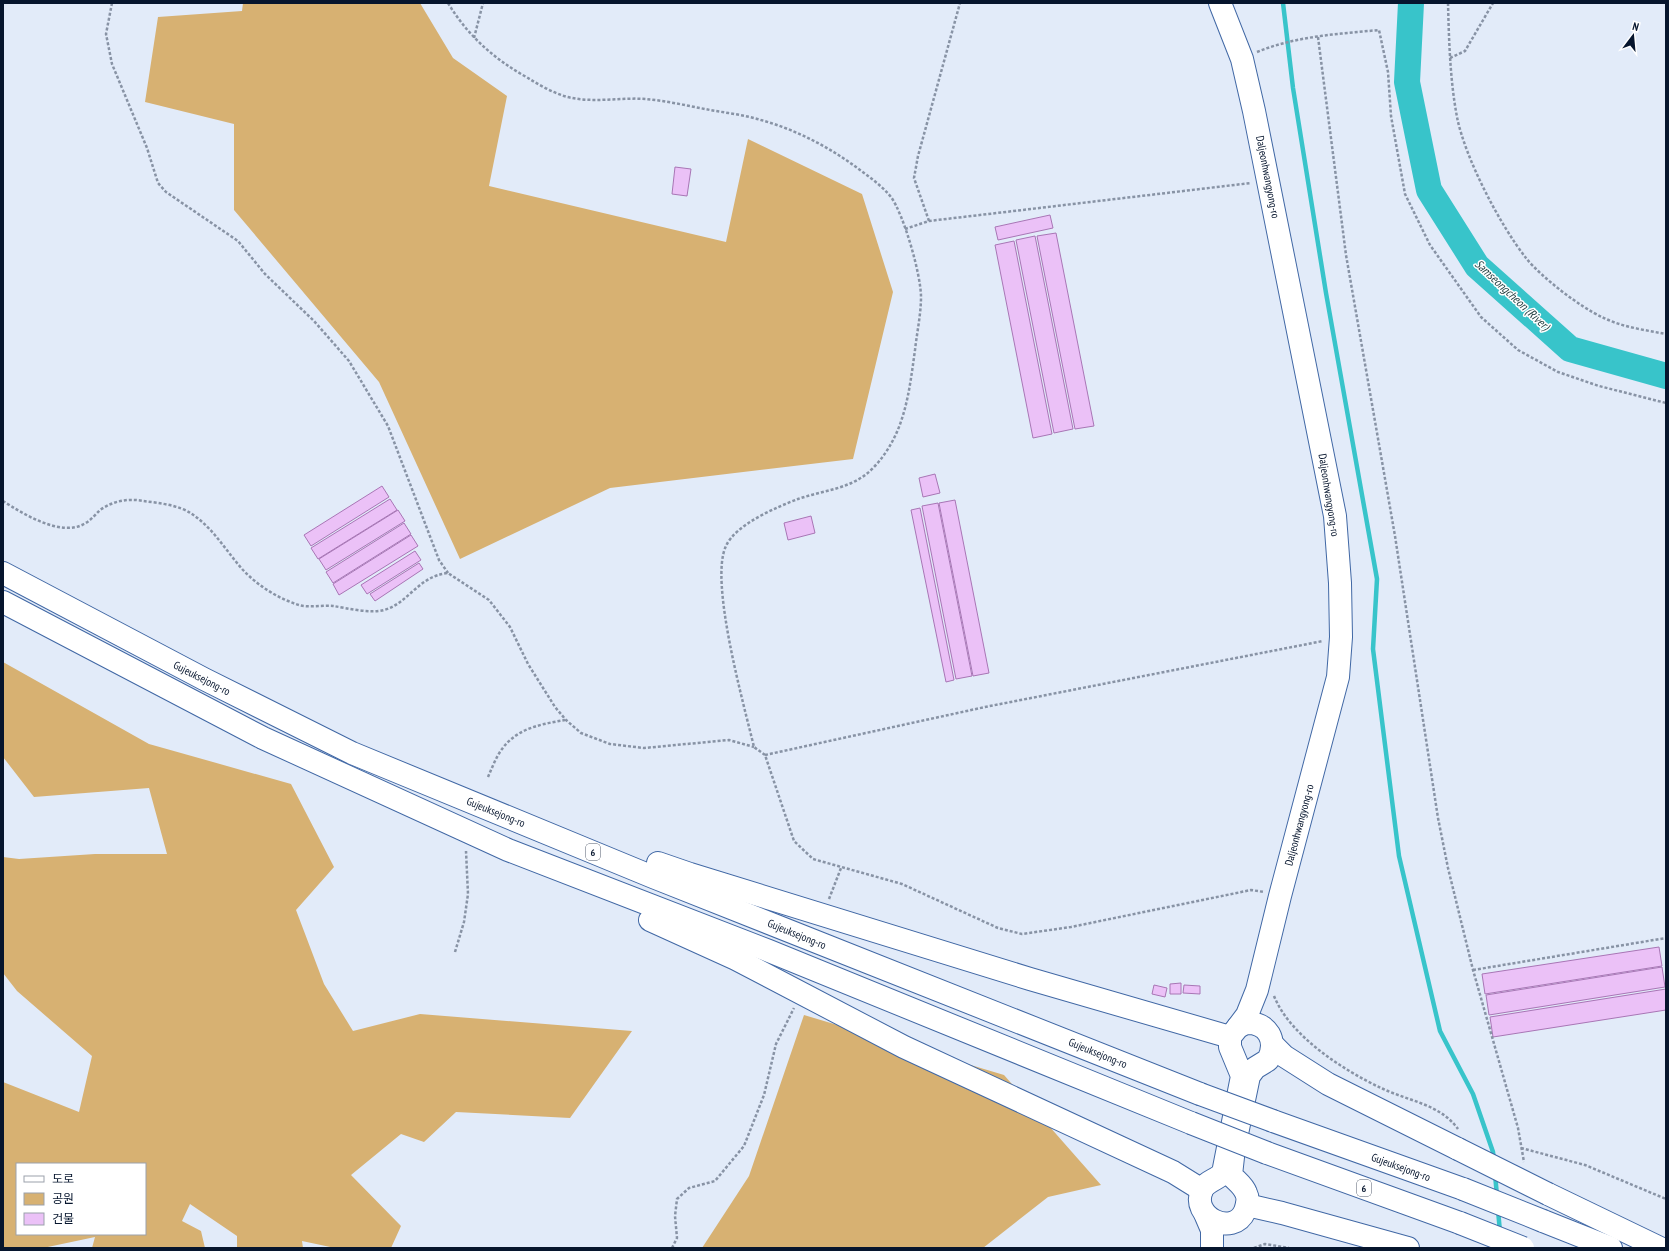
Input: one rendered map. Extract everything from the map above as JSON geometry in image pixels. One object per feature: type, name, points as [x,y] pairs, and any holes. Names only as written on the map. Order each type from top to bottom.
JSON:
[{"type":"main road","name":"Daljeonhwangyong-ro","points":[[1220,3],[1242,59],[1269,181],[1335,516],[1340,583],[1341,637],[1338,677],[1280,896],[1265,992]]},
{"type":"main road","name":"Gujeuksejong-ro","points":[[3,573],[197,676],[352,753],[654,877],[1200,1094],[1463,1188],[1611,1248]]},
{"type":"main road","name":"6","points":[[3,602],[263,738],[508,850],[769,951],[1267,1153],[1460,1223],[1522,1248]]},
{"type":"main road","points":[[352,753],[466,788],[584,835],[690,874],[1030,979],[1234,1032]]},
{"type":"main road","points":[[431,815],[554,882],[661,925],[736,959],[904,1047],[1160,1166],[1202,1190]]},
{"type":"main road","points":[[1212,1248],[1212,1230],[1201,1206],[1202,1190],[1223,1173],[1240,1093],[1242,1076],[1230,1048],[1234,1032],[1265,992]]},
{"type":"main road","points":[[1212,1248],[1220,1234],[1232,1222],[1243,1215],[1248,1205],[1247,1194],[1242,1185],[1231,1174],[1234,1148],[1249,1076],[1255,1068],[1268,1060],[1270,1038],[1258,1016],[1265,992]]},
{"type":"main road","points":[[1234,1032],[1246,1023],[1260,1024],[1284,1056],[1328,1084],[1459,1140],[1548,1194],[1660,1248]]},
{"type":"main road","points":[[1248,1205],[1408,1248]]},
{"type":"main road","points":[[1206,1216],[1214,1222],[1225,1224],[1232,1222]]},
{"type":"path","points":[[112,3],[106,34],[112,64],[147,148],[158,183],[166,192],[238,241],[265,274],[314,321],[349,361],[388,426],[439,560],[448,573],[489,600],[510,627],[528,664],[555,707],[566,720],[581,733],[610,744],[644,748],[729,740],[754,747],[765,755],[794,841],[813,859],[902,884],[998,928],[1022,934],[1071,928],[1251,890],[1280,896]]},
{"type":"path","points":[[448,3],[474,39],[506,65],[541,86],[565,96],[597,100],[645,99],[689,106],[762,120],[812,139],[849,161],[876,181],[892,198],[905,229],[921,295],[907,409],[900,428],[873,468],[857,482],[798,500],[759,517],[740,530],[726,545],[720,565],[720,585],[731,646],[754,747]]},
{"type":"path","points":[[474,39],[483,3]]},
{"type":"path","points":[[929,221],[914,178],[918,156],[960,3]]},
{"type":"path","points":[[1448,3],[1450,58],[1457,118],[1471,162],[1497,212],[1526,258],[1562,292],[1602,317],[1640,330],[1666,334]]},
{"type":"path","points":[[1450,58],[1465,51],[1493,3]]},
{"type":"path","points":[[1276,44],[1318,37],[1379,30],[1388,72],[1391,116],[1405,194],[1430,245],[1481,317],[1518,350],[1558,372],[1599,386],[1666,403]]},
{"type":"path","points":[[1318,37],[1346,255],[1395,536],[1438,818],[1448,868],[1473,970],[1518,1128],[1525,1168]]},
{"type":"path","points":[[905,229],[929,221],[1269,181]]},
{"type":"path","points":[[3,501],[44,523],[64,528],[76,528],[85,524],[101,510],[121,500],[142,500],[176,507],[192,514],[214,532],[244,571],[270,592],[300,606],[384,610],[399,602],[419,584],[437,574],[448,573]]},
{"type":"path","points":[[765,755],[985,707],[1341,637]]},
{"type":"path","points":[[488,777],[502,748],[520,733],[535,725],[566,720]]},
{"type":"path","points":[[455,952],[464,922],[468,894],[466,850]]},
{"type":"path","points":[[829,899],[841,868]]},
{"type":"path","points":[[1473,970],[1666,938]]},
{"type":"path","points":[[1265,992],[1304,1037],[1343,1067],[1381,1088],[1439,1110],[1452,1120],[1459,1140]]},
{"type":"path","points":[[672,1248],[677,1238],[675,1216],[677,1199],[689,1188],[715,1181],[744,1146],[764,1095],[776,1044],[794,1008]]},
{"type":"path","points":[[1521,1148],[1585,1165],[1666,1199]]},
{"type":"path","points":[[1254,1248],[1266,1244],[1289,1248]]},
{"type":"green space","points":[[243,3],[420,3],[453,58],[507,96],[489,186],[726,242],[748,139],[862,194],[893,292],[853,459],[610,488],[460,559],[379,382],[234,210],[234,124],[145,102],[158,17],[242,11]]},
{"type":"green space","points":[[3,662],[149,744],[291,784],[334,867],[296,910],[324,984],[353,1031],[420,1014],[632,1031],[570,1118],[456,1112],[424,1142],[401,1134],[351,1175],[401,1226],[391,1248],[335,1248],[302,1241],[303,1248],[237,1248],[237,1236],[190,1204],[182,1221],[201,1231],[205,1248],[92,1248],[95,1237],[43,1248],[3,1248],[3,1082],[79,1112],[92,1056],[17,991],[3,973],[3,857],[19,859],[95,854],[167,854],[149,788],[34,797],[3,757]]},
{"type":"green space","points":[[804,1015],[1004,1075],[1101,1185],[1048,1197],[983,1248],[702,1248],[749,1176]]},
{"type":"building","points":[[675,167],[691,169],[687,196],[672,194]]},
{"type":"building","points":[[1050,215],[1053,228],[998,240],[995,227]]},
{"type":"building","points":[[1056,233],[1094,426],[1075,429],[1037,236]]},
{"type":"building","points":[[1035,236],[1073,429],[1054,433],[1016,240]]},
{"type":"building","points":[[1014,241],[1052,434],[1033,438],[995,245]]},
{"type":"building","points":[[935,474],[940,493],[923,497],[919,478]]},
{"type":"building","points":[[382,486],[389,497],[311,546],[304,535]]},
{"type":"building","points":[[390,499],[397,510],[318,559],[311,548]]},
{"type":"building","points":[[955,500],[989,673],[973,676],[939,503]]},
{"type":"building","points":[[938,503],[972,676],[956,679],[922,506]]},
{"type":"building","points":[[920,508],[954,680],[946,682],[911,510]]},
{"type":"building","points":[[398,510],[405,521],[326,570],[319,559]]},
{"type":"building","points":[[811,516],[815,533],[788,540],[784,523]]},
{"type":"building","points":[[404,523],[411,534],[333,583],[326,572]]},
{"type":"building","points":[[411,535],[418,546],[339,595],[333,584]]},
{"type":"building","points":[[415,551],[421,560],[367,594],[361,585]]},
{"type":"building","points":[[419,563],[423,569],[375,601],[370,594]]},
{"type":"building","points":[[1659,947],[1662,966],[1485,994],[1482,974]]},
{"type":"building","points":[[1662,967],[1665,987],[1489,1015],[1486,995]]},
{"type":"building","points":[[1181,983],[1181,994],[1170,994],[1170,984]]},
{"type":"building","points":[[1154,985],[1167,988],[1165,997],[1152,994]]},
{"type":"building","points":[[1184,985],[1200,986],[1200,994],[1183,993]]},
{"type":"building","points":[[1666,989],[1666,1010],[1493,1037],[1490,1017]]},
{"type":"waterway","points":[[1283,3],[1293,88],[1326,293],[1377,579],[1373,649],[1399,856],[1440,1031],[1473,1094],[1493,1152],[1494,1159]]},
{"type":"waterway","name":"Samseongcheon (River)","points":[[1411,3],[1407,82],[1429,190],[1477,266],[1570,349],[1666,376]]},
{"type":"waterway","points":[[1495,1174],[1497,1196]]},
{"type":"waterway","points":[[1498,1210],[1500,1232]]}]
